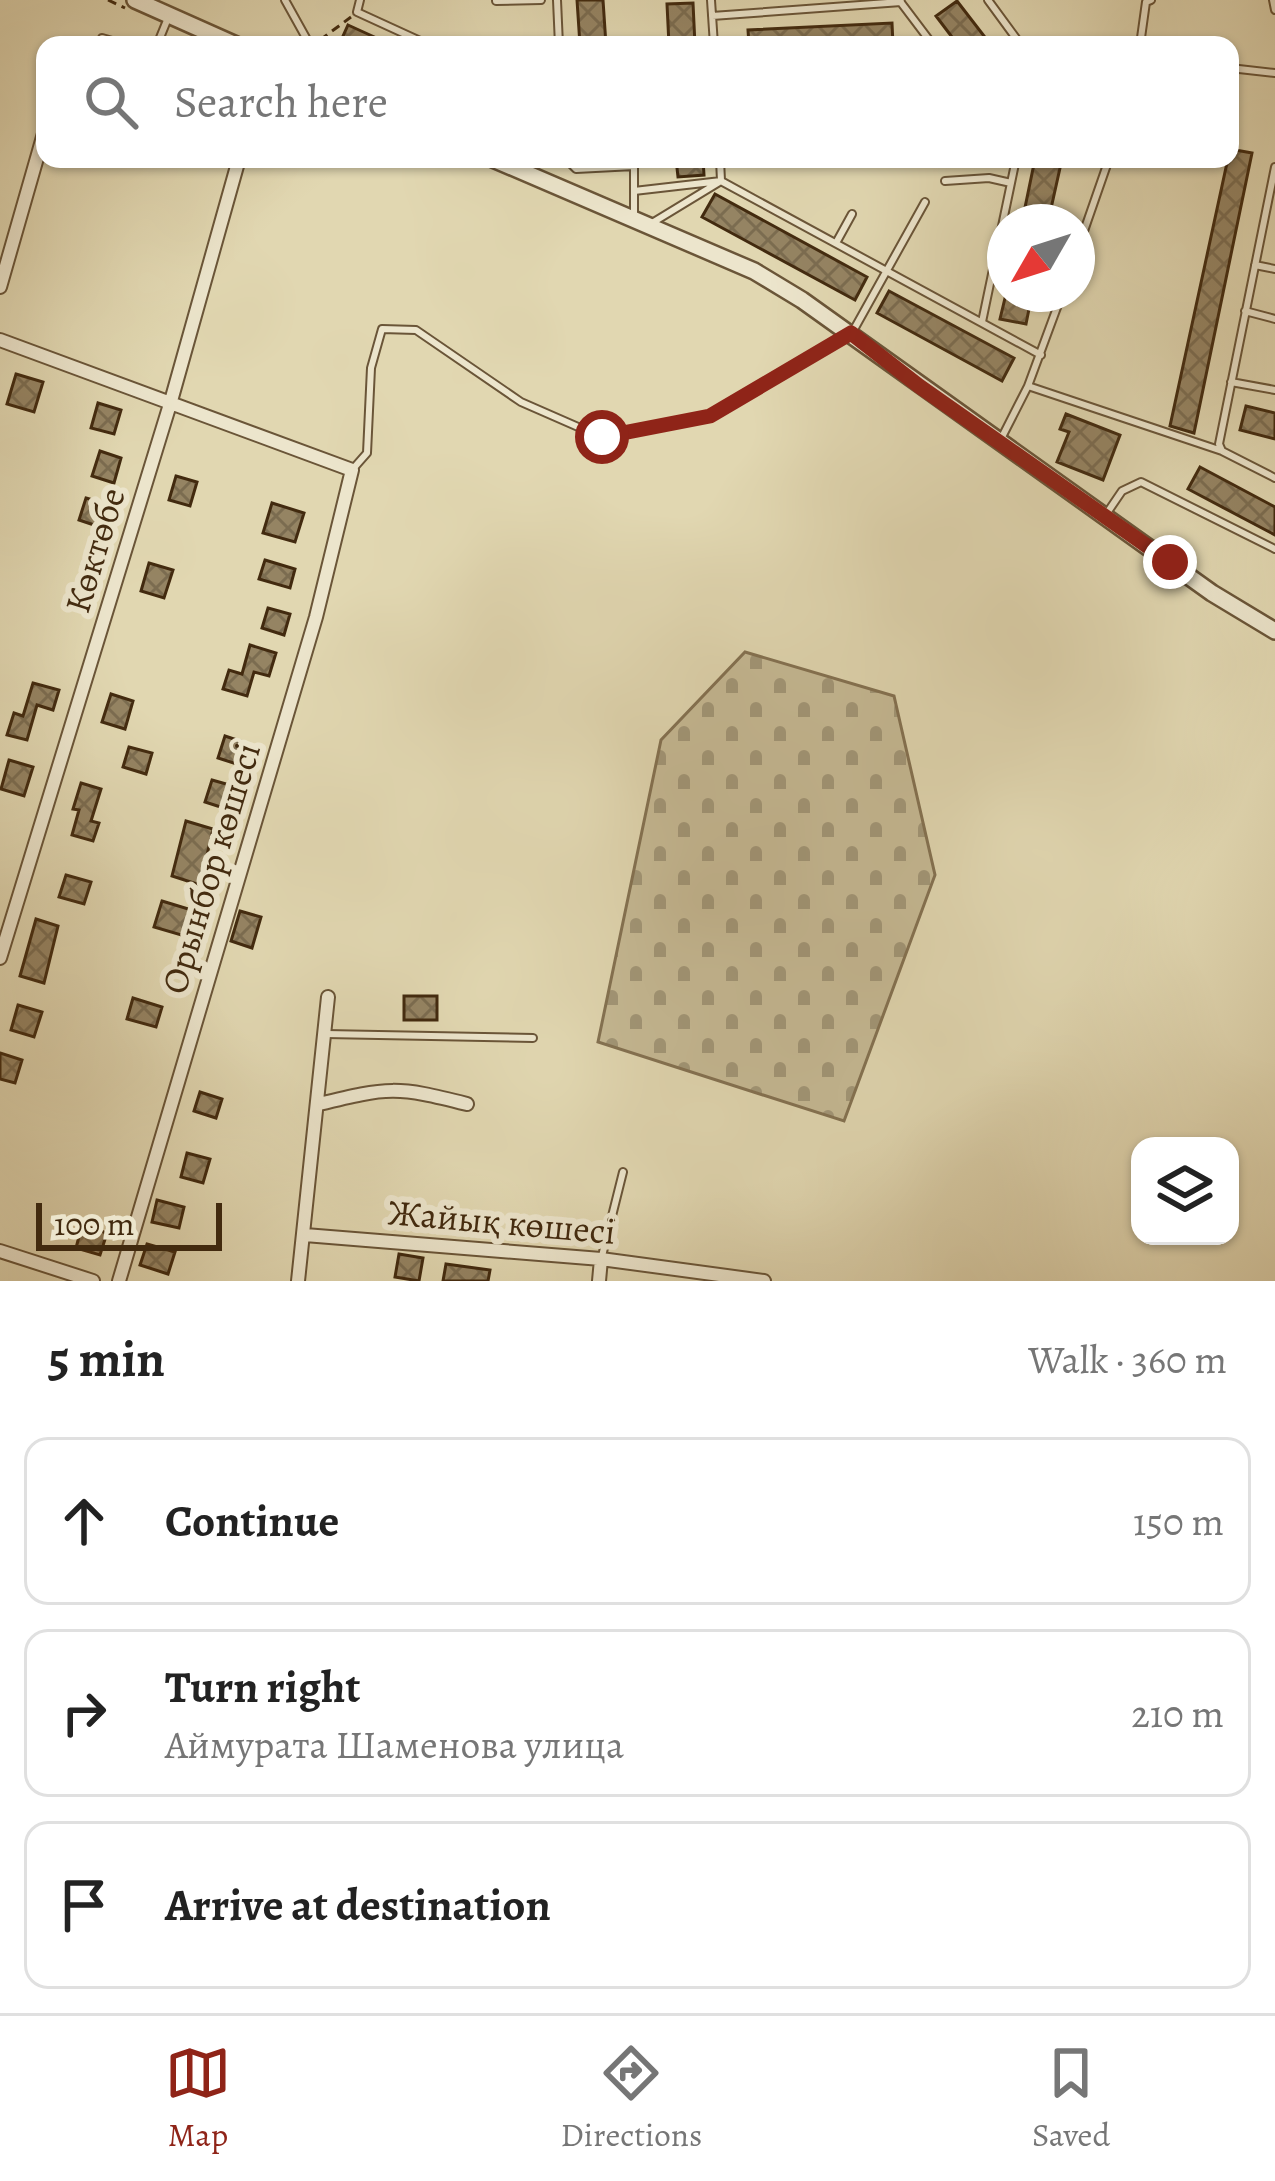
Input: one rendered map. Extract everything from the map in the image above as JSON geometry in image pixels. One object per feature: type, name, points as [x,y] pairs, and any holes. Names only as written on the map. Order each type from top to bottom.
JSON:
[{"type":"street","points":[[135,0],[216,36]]},
{"type":"street","points":[[0,287],[36,161]]},
{"type":"street","name":"Көктөбе","points":[[0,958],[171,401],[236,168]]},
{"type":"street","points":[[514,168],[754,272],[851,333],[919,386],[1275,631]]},
{"type":"street","points":[[0,340],[352,470]]},
{"type":"street","name":"Орынбор көшесі","points":[[119,1281],[309,640],[352,470]]},
{"type":"street","points":[[298,1281],[328,997]]},
{"type":"street","points":[[319,1104],[384,1088],[405,1088],[466,1104]]},
{"type":"street","name":"Жайық көшесі","points":[[305,1234],[601,1259],[764,1281]]},
{"type":"street","points":[[0,1251],[93,1281]]},
{"type":"street","points":[[599,1281],[601,1259]]},
{"type":"lane","points":[[285,0],[307,36]]},
{"type":"lane","points":[[360,0],[357,12],[409,36]]},
{"type":"lane","points":[[496,1],[541,0]]},
{"type":"lane","points":[[557,0],[559,36]]},
{"type":"lane","points":[[711,0],[713,36]]},
{"type":"lane","points":[[988,0],[1014,36]]},
{"type":"lane","points":[[1273,0],[1275,10]]},
{"type":"lane","points":[[712,16],[900,1],[926,36]]},
{"type":"lane","points":[[1142,36],[1148,1]]},
{"type":"lane","points":[[161,36],[169,15]]},
{"type":"lane","points":[[1239,69],[1275,73]]},
{"type":"lane","points":[[1222,451],[1219,437],[1275,167]]},
{"type":"lane","points":[[634,168],[641,222],[721,181]]},
{"type":"lane","points":[[720,168],[721,181]]},
{"type":"lane","points":[[982,322],[1014,168]]},
{"type":"lane","points":[[1092,204],[1104,168]]},
{"type":"lane","points":[[945,181],[989,178],[1011,183]]},
{"type":"lane","points":[[634,191],[721,181],[1041,355]]},
{"type":"lane","points":[[352,470],[367,453],[371,368],[382,329],[416,330],[521,403],[602,437],[710,416],[851,333],[925,202]]},
{"type":"lane","points":[[836,243],[851,214]]},
{"type":"lane","points":[[1255,265],[1275,269]]},
{"type":"lane","points":[[1245,311],[1275,319]]},
{"type":"lane","points":[[1000,441],[1028,386],[1056,312]]},
{"type":"lane","points":[[1231,382],[1275,390]]},
{"type":"lane","points":[[1028,386],[1222,451],[1275,478]]},
{"type":"lane","points":[[1105,516],[1122,491],[1142,482],[1275,549]]},
{"type":"lane","points":[[323,1034],[533,1039]]},
{"type":"lane","points":[[601,1259],[622,1172]]},
{"type":"path","points":[[324,36],[357,12]]},
{"type":"green space","points":[[745,652],[894,696],[935,875],[844,1121],[598,1042],[661,740]]},
{"type":"building","points":[[577,0],[603,0],[605,36],[579,36]]},
{"type":"building","points":[[957,1],[984,36],[951,36],[936,16]]},
{"type":"building","points":[[693,3],[695,36],[669,36],[667,4]]},
{"type":"building","points":[[892,23],[893,36],[748,36],[748,30]]},
{"type":"building","points":[[348,25],[372,36],[343,36]]},
{"type":"building","points":[[1239,151],[1252,153],[1194,433],[1170,426],[1226,168],[1239,168]]},
{"type":"building","points":[[677,168],[704,168],[704,175],[678,177]]},
{"type":"building","points":[[1033,168],[1060,168],[1052,204],[1026,204]]},
{"type":"building","points":[[715,194],[867,277],[855,300],[702,217]]},
{"type":"building","points":[[889,291],[1014,358],[1002,381],[877,313]]},
{"type":"building","points":[[1002,312],[1028,312],[1026,324],[1000,319]]},
{"type":"building","points":[[16,374],[43,382],[34,412],[7,404]]},
{"type":"building","points":[[98,403],[121,410],[114,434],[91,428]]},
{"type":"building","points":[[1246,406],[1275,413],[1275,439],[1240,430]]},
{"type":"building","points":[[1066,414],[1120,435],[1103,480],[1057,462],[1069,432],[1060,429]]},
{"type":"building","points":[[100,451],[121,458],[114,483],[92,476]]},
{"type":"building","points":[[1200,467],[1275,507],[1275,535],[1188,489]]},
{"type":"building","points":[[176,476],[197,482],[190,506],[169,500]]},
{"type":"building","points":[[86,498],[107,504],[100,527],[79,520]]},
{"type":"building","points":[[272,503],[304,513],[295,542],[263,533]]},
{"type":"building","points":[[265,560],[295,569],[290,588],[259,579]]},
{"type":"building","points":[[149,563],[173,570],[164,598],[141,591]]},
{"type":"building","points":[[268,608],[290,614],[284,635],[262,628]]},
{"type":"building","points":[[250,645],[276,653],[269,676],[254,672],[247,696],[223,689],[229,670],[242,674]]},
{"type":"building","points":[[33,683],[59,690],[53,710],[37,705],[27,740],[7,735],[14,713],[23,716]]},
{"type":"building","points":[[111,694],[133,701],[125,729],[102,722]]},
{"type":"building","points":[[225,736],[249,744],[243,766],[218,758]]},
{"type":"building","points":[[129,747],[152,753],[146,774],[123,767]]},
{"type":"building","points":[[9,760],[33,767],[24,796],[1,789]]},
{"type":"building","points":[[212,780],[237,787],[230,810],[205,802]]},
{"type":"building","points":[[81,783],[101,789],[91,821],[99,823],[93,841],[72,835]]},
{"type":"building","points":[[186,821],[213,829],[200,885],[172,876]]},
{"type":"building","points":[[66,875],[91,882],[84,904],[59,897]]},
{"type":"building","points":[[162,901],[195,911],[188,937],[154,927]]},
{"type":"building","points":[[240,911],[261,917],[252,948],[231,941]]},
{"type":"building","points":[[36,919],[58,926],[44,983],[20,976]]},
{"type":"building","points":[[404,996],[437,996],[437,1020],[404,1020]]},
{"type":"building","points":[[133,998],[162,1007],[156,1027],[127,1019]]},
{"type":"building","points":[[18,1005],[42,1012],[34,1037],[11,1030]]},
{"type":"building","points":[[0,1053],[22,1060],[15,1083],[0,1079]]},
{"type":"building","points":[[200,1092],[222,1099],[216,1118],[194,1111]]},
{"type":"building","points":[[187,1153],[210,1159],[203,1183],[181,1177]]},
{"type":"building","points":[[157,1200],[184,1207],[179,1228],[152,1222]]},
{"type":"building","points":[[82,1225],[107,1233],[100,1255],[76,1248]]},
{"type":"building","points":[[147,1244],[175,1252],[168,1274],[140,1265]]},
{"type":"building","points":[[399,1254],[423,1258],[419,1281],[395,1277]]},
{"type":"building","points":[[446,1264],[490,1270],[488,1281],[443,1281]]},
{"type":"route","points":[[602,437],[710,416],[851,333],[1170,562]]}]
